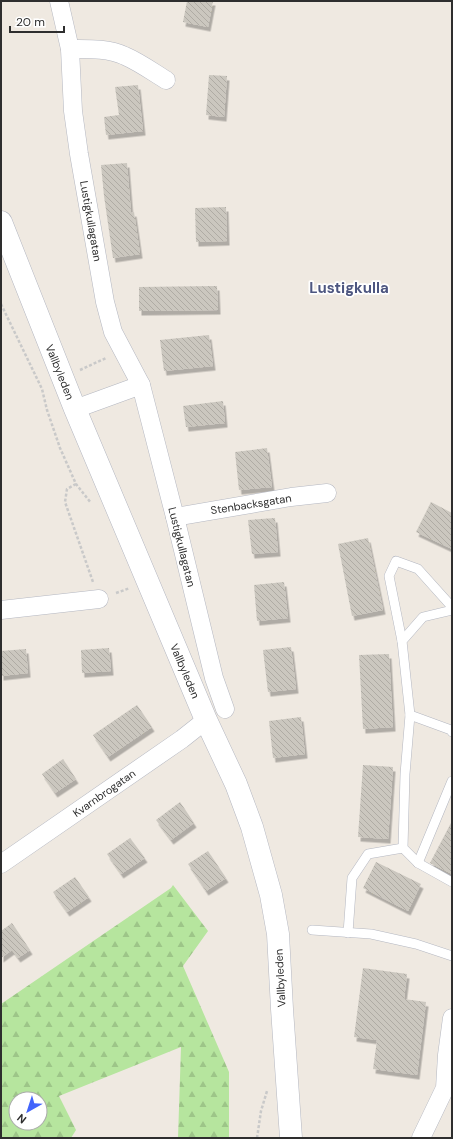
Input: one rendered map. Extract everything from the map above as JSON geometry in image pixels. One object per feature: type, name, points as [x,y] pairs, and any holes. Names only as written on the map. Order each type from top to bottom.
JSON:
[{"type":"main road","name":"Vallbyleden","points":[[1,222],[75,409],[206,720],[236,784],[252,827],[271,895],[278,934],[291,1138]]},
{"type":"street","name":"Lustigkullagatan","points":[[59,2],[70,48],[74,111],[79,154],[105,302],[113,332],[141,385],[214,678],[225,709]]},
{"type":"street","points":[[70,48],[94,49],[126,56],[166,80]]},
{"type":"street","points":[[75,409],[141,385]]},
{"type":"street","name":"Stenbacksgatan","points":[[175,517],[291,497],[327,493]]},
{"type":"street","points":[[1,610],[99,600]]},
{"type":"street","name":"Kvarnbrogatan","points":[[1,864],[182,739],[206,720]]},
{"type":"street","points":[[421,1138],[448,1088],[447,1055],[452,1018]]},
{"type":"lane","points":[[402,641],[422,617],[452,609],[418,569],[396,561],[389,576],[402,641],[410,715],[405,774],[403,848],[418,863],[452,882]]},
{"type":"lane","points":[[410,715],[451,730],[452,732]]},
{"type":"lane","points":[[418,863],[452,781]]},
{"type":"lane","points":[[348,933],[352,878],[368,854],[403,848]]},
{"type":"lane","points":[[312,930],[371,934],[416,944],[452,956]]},
{"type":"path","points":[[1,304],[42,389],[47,410],[60,448],[76,484],[67,489],[65,502],[99,600]]},
{"type":"path","points":[[257,1138],[267,1086]]},
{"type":"green space","points":[[173,885],[208,931],[183,966],[229,1072],[229,1138],[178,1138],[181,1047],[59,1096],[76,1130],[71,1138],[1,1138],[1,1004],[171,888]]},
{"type":"building","points":[[187,1],[213,1],[208,27],[183,22]]},
{"type":"building","points":[[209,75],[227,76],[224,117],[206,115]]},
{"type":"building","points":[[138,85],[143,131],[106,135],[104,117],[119,115],[115,87]]},
{"type":"building","points":[[127,163],[131,213],[134,212],[140,254],[113,258],[101,165]]},
{"type":"building","points":[[226,207],[227,241],[196,242],[195,208]]},
{"type":"building","points":[[217,286],[218,310],[139,311],[139,287]]},
{"type":"building","points":[[209,335],[213,366],[164,371],[160,340]]},
{"type":"building","points":[[223,401],[225,423],[186,427],[183,406]]},
{"type":"building","points":[[267,448],[272,487],[239,490],[235,452]]},
{"type":"building","points":[[431,502],[452,513],[452,549],[416,532]]},
{"type":"building","points":[[275,518],[278,552],[252,554],[248,520]]},
{"type":"building","points":[[368,538],[383,610],[352,616],[338,544]]},
{"type":"building","points":[[284,582],[288,618],[257,621],[254,585]]},
{"type":"building","points":[[291,647],[296,689],[268,692],[263,650]]},
{"type":"building","points":[[109,648],[111,671],[82,673],[81,650]]},
{"type":"building","points":[[26,649],[28,673],[1,676],[1,651]]},
{"type":"building","points":[[389,654],[393,727],[363,729],[359,655]]},
{"type":"building","points":[[137,705],[152,727],[108,757],[93,735]]},
{"type":"building","points":[[301,717],[305,754],[273,758],[269,721]]},
{"type":"building","points":[[63,759],[76,779],[55,793],[42,774]]},
{"type":"building","points":[[363,765],[393,767],[388,839],[358,837]]},
{"type":"building","points":[[180,802],[194,823],[171,840],[156,820]]},
{"type":"building","points":[[452,821],[452,874],[430,863]]},
{"type":"building","points":[[130,838],[145,858],[121,874],[107,854]]},
{"type":"building","points":[[208,851],[226,878],[206,891],[188,864]]},
{"type":"building","points":[[376,862],[421,884],[408,911],[363,888]]},
{"type":"building","points":[[75,877],[89,897],[67,912],[53,892]]},
{"type":"building","points":[[12,923],[30,950],[18,958],[12,950],[1,958],[1,931]]},
{"type":"building","points":[[363,968],[407,974],[404,999],[426,1002],[417,1075],[373,1069],[377,1040],[354,1037]]},
{"type":"district","name":"Lustigkulla","points":[[349,288]]}]
